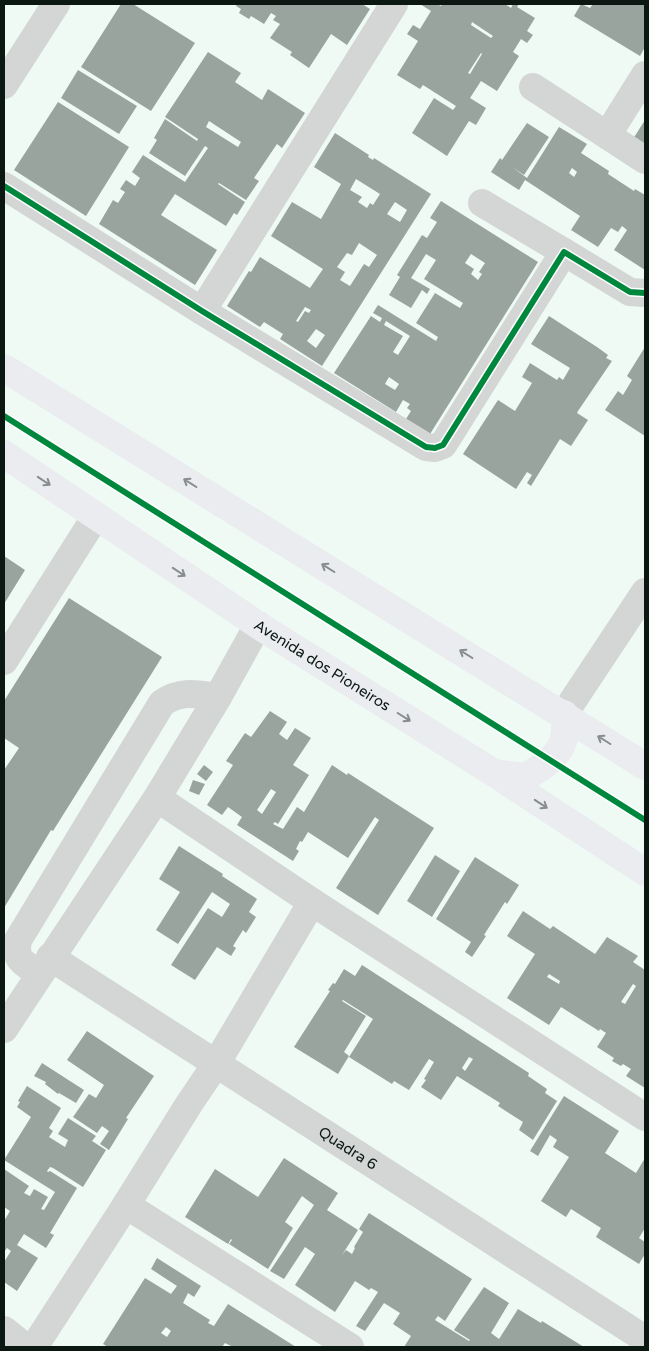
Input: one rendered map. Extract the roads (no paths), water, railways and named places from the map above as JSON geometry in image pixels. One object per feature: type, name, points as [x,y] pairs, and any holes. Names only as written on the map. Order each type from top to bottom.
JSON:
[{"type":"main road","points":[[4,368],[645,766]]},
{"type":"main road","name":"Avenida dos Pioneiros","points":[[4,454],[258,626],[494,773],[645,872]]},
{"type":"main road","points":[[494,773],[527,776],[551,761],[565,739],[567,728],[564,714]]},
{"type":"street","points":[[4,85],[56,4]]},
{"type":"street","points":[[202,311],[394,4]]},
{"type":"street","points":[[608,134],[645,75]]},
{"type":"street","points":[[533,86],[645,160]]},
{"type":"street","points":[[4,186],[202,311],[426,447],[435,448],[443,445],[564,252]]},
{"type":"street","points":[[482,203],[630,292],[645,293]]},
{"type":"street","points":[[4,661],[96,516]]},
{"type":"street","points":[[564,714],[645,592]]},
{"type":"street","points":[[4,1029],[44,965],[157,798],[258,626]]},
{"type":"street","name":"Quadra 6","points":[[218,697],[184,693],[171,697],[162,703],[18,940],[16,950],[20,960],[44,965],[216,1064],[645,1339]]},
{"type":"street","points":[[157,798],[312,902],[645,1118]]},
{"type":"street","points":[[34,1347],[216,1064],[312,902]]},
{"type":"street","points":[[126,1205],[350,1347]]},
{"type":"street","points":[[4,1330],[25,1347]]}]
